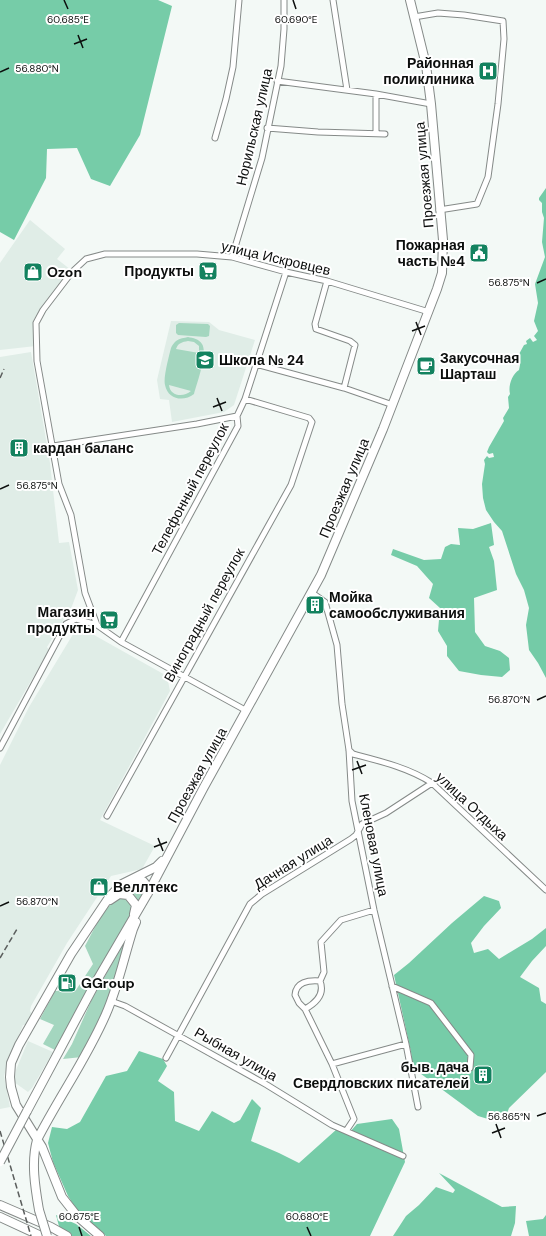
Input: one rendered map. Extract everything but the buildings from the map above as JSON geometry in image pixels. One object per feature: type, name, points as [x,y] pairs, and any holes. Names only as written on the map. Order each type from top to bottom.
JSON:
[{"type":"main road","name":"Проезжая улица","points":[[0,1162],[96,982],[146,896],[321,575],[393,405],[437,290],[442,273],[443,240],[431,104],[426,65],[410,0]]},
{"type":"main road","points":[[100,1236],[77,1216],[64,1199],[52,1174],[42,1147],[16,1105],[10,1081],[11,1064],[19,1045],[51,987],[103,905],[118,886],[156,867],[171,850]]},
{"type":"main road","points":[[47,1236],[39,1210],[34,1172],[37,1140],[84,1058],[111,1001],[132,929],[142,912],[148,888],[143,881],[137,879],[129,880]]},
{"type":"main road","points":[[103,905],[119,894],[128,894],[136,905],[130,924]]},
{"type":"main road","points":[[0,1205],[67,1236]]},
{"type":"main road","points":[[0,1218],[40,1236]]},
{"type":"street","points":[[215,138],[233,67],[239,0]]},
{"type":"street","name":"Норильская улица","points":[[232,257],[262,158],[281,66],[284,29],[284,0]]},
{"type":"street","points":[[333,0],[347,90]]},
{"type":"street","points":[[414,17],[438,13],[503,21],[504,39],[498,104],[488,177],[477,204],[440,210]]},
{"type":"street","points":[[277,81],[376,94],[431,104]]},
{"type":"street","points":[[376,94],[376,133]]},
{"type":"street","points":[[267,128],[318,132],[385,134]]},
{"type":"street","name":"улица Искровцев","points":[[97,625],[85,593],[71,515],[59,484],[37,361],[36,323],[43,310],[72,272],[86,259],[105,254],[196,254],[232,257],[286,272],[327,281],[429,312]]},
{"type":"street","name":"Телефонный переулок","points":[[122,642],[238,426],[237,416],[245,399],[286,272]]},
{"type":"street","points":[[327,281],[315,324],[316,330],[350,341],[355,345],[344,388]]},
{"type":"street","points":[[256,364],[344,388],[393,405]]},
{"type":"street","name":"Виноградный переулок","points":[[107,816],[291,485],[312,422],[309,418],[245,399]]},
{"type":"street","points":[[53,446],[197,424],[237,416]]},
{"type":"street","name":"Кленовая улица","points":[[311,592],[325,602],[337,644],[352,801],[374,910],[406,1044],[418,1107]]},
{"type":"street","points":[[0,748],[66,624],[76,619],[97,625],[122,642],[247,711]]},
{"type":"street","name":"улица Отдыха","points":[[348,750],[353,754],[393,765],[423,777],[432,783],[546,890]]},
{"type":"street","name":"Дачная улица","points":[[166,1058],[250,904],[262,894],[352,839],[362,824],[386,813],[432,783]]},
{"type":"street","points":[[305,1009],[312,1005],[319,996],[322,986],[320,981],[324,972],[321,942],[341,920],[374,910]]},
{"type":"street","points":[[320,981],[314,980],[301,983],[295,990],[296,998],[305,1009],[332,1064],[354,1119],[346,1131]]},
{"type":"street","points":[[392,986],[431,1003],[471,1055],[470,1068]]},
{"type":"street","name":"Рыбная улица","points":[[111,1001],[125,1006],[267,1085],[332,1125],[403,1156]]},
{"type":"street","points":[[332,1064],[406,1044]]},
{"type":"shaded area","points":[[0,0],[158,0],[172,6],[140,135],[110,186],[91,179],[77,148],[47,149],[46,178],[14,240],[0,232]]},
{"type":"shaded area","points":[[546,188],[546,678],[529,650],[526,625],[529,608],[524,590],[516,574],[502,531],[486,510],[482,484],[485,464],[484,460],[487,456],[489,458],[494,457],[493,453],[489,454],[487,452],[504,421],[503,418],[509,408],[508,397],[510,394],[510,384],[514,374],[519,370],[520,365],[518,356],[524,345],[527,344],[526,341],[530,338],[533,342],[537,340],[534,336],[538,331],[534,321],[538,303],[535,284],[545,257],[542,242],[544,218],[542,203],[539,198]]},
{"type":"shaded area","points":[[30,220],[65,249],[57,259],[71,270],[40,309],[33,321],[36,346],[0,350],[0,263]]},
{"type":"shaded area","name":"Школа № 24","points":[[171,321],[209,322],[219,330],[255,340],[234,405],[224,412],[172,422],[169,400],[160,399],[157,380]]},
{"type":"shaded area","points":[[179,323],[208,324],[210,326],[209,336],[178,335],[176,333],[176,325]]},
{"type":"shaded area","points":[[188,337],[196,339],[202,344],[204,354],[194,394],[190,397],[181,399],[173,397],[169,394],[165,385],[165,372],[172,346],[178,340]],"holes":[[[188,341],[194,342],[199,346],[199,353],[176,349],[180,343]],[[169,385],[191,391],[184,395],[177,395],[172,392]]]},
{"type":"shaded area","points":[[31,352],[50,463],[59,543],[69,542],[78,590],[72,606],[47,647],[49,650],[0,734],[0,357]]},
{"type":"shaded area","points":[[491,523],[494,545],[489,547],[494,561],[497,590],[474,598],[475,632],[485,646],[500,651],[509,658],[510,670],[502,677],[459,671],[447,656],[447,646],[438,631],[440,608],[429,598],[433,584],[417,566],[391,555],[393,549],[424,560],[441,559],[445,547],[451,544],[460,545],[458,528],[473,529]]},
{"type":"shaded area","points":[[78,626],[167,676],[170,691],[100,820],[155,846],[142,869],[111,876],[67,943],[31,1006],[30,1011],[32,1014],[25,1025],[23,1025],[8,1062],[4,1076],[10,1107],[0,1109],[0,765],[29,707]]},
{"type":"shaded area","points":[[138,883],[143,885],[144,890],[138,903],[134,896],[126,890]]},
{"type":"shaded area","points":[[484,896],[499,901],[501,908],[471,943],[474,953],[488,949],[499,959],[532,939],[546,928],[546,946],[520,977],[539,988],[541,1001],[546,1004],[546,1072],[509,1108],[505,1119],[488,1119],[478,1116],[413,1068],[411,1052],[394,975]]},
{"type":"shaded area","points":[[120,897],[129,901],[132,911],[57,1051],[43,1044],[54,1025],[40,1019],[55,991],[76,990],[93,964],[85,946],[104,912]]},
{"type":"shaded area","points":[[125,941],[113,988],[82,1057],[63,1059],[72,1044],[92,999]]},
{"type":"shaded area","points":[[28,1041],[53,1052],[32,1088],[28,1092],[14,1082],[16,1070]]},
{"type":"shaded area","points":[[139,1051],[163,1059],[167,1066],[158,1081],[174,1092],[175,1121],[199,1131],[212,1111],[234,1123],[240,1120],[252,1099],[261,1108],[251,1141],[299,1163],[337,1129],[349,1133],[357,1124],[392,1119],[399,1129],[405,1162],[370,1236],[106,1236],[77,1210],[68,1196],[53,1162],[48,1143],[52,1127],[67,1129],[80,1122],[106,1076],[127,1071]]},
{"type":"shaded area","points":[[439,1173],[502,1207],[516,1206],[515,1223],[511,1236],[393,1236],[406,1216],[436,1187],[453,1193],[455,1190]]},
{"type":"shaded area","points":[[56,1215],[76,1224],[91,1236],[71,1236],[60,1230]]},
{"type":"shaded area","points":[[546,1215],[546,1236],[529,1236],[526,1221],[543,1219]]},
{"type":"railway","points":[[0,378],[4,369]]},
{"type":"railway","points":[[0,958],[17,929]]},
{"type":"railway","points":[[0,1131],[31,1236]]},
{"type":"place","name":"Районная поликлиника","points":[[488,71]]},
{"type":"place","name":"Пожарная часть №4","points":[[479,253]]},
{"type":"place","name":"Продукты","points":[[208,271]]},
{"type":"place","name":"Ozon","points":[[33,272]]},
{"type":"place","name":"Школа № 24","points":[[205,360]]},
{"type":"place","name":"Закусочная Шарташ","points":[[426,366]]},
{"type":"place","name":"кардан баланс","points":[[19,448]]},
{"type":"place","name":"Мойка самообслуживания","points":[[315,605]]},
{"type":"place","name":"Магазин продукты","points":[[109,620]]},
{"type":"place","name":"Веллтекс","points":[[99,887]]},
{"type":"place","name":"GGroup","points":[[67,983]]},
{"type":"place","name":"быв. дача Свердловских писателей","points":[[483,1075]]}]
